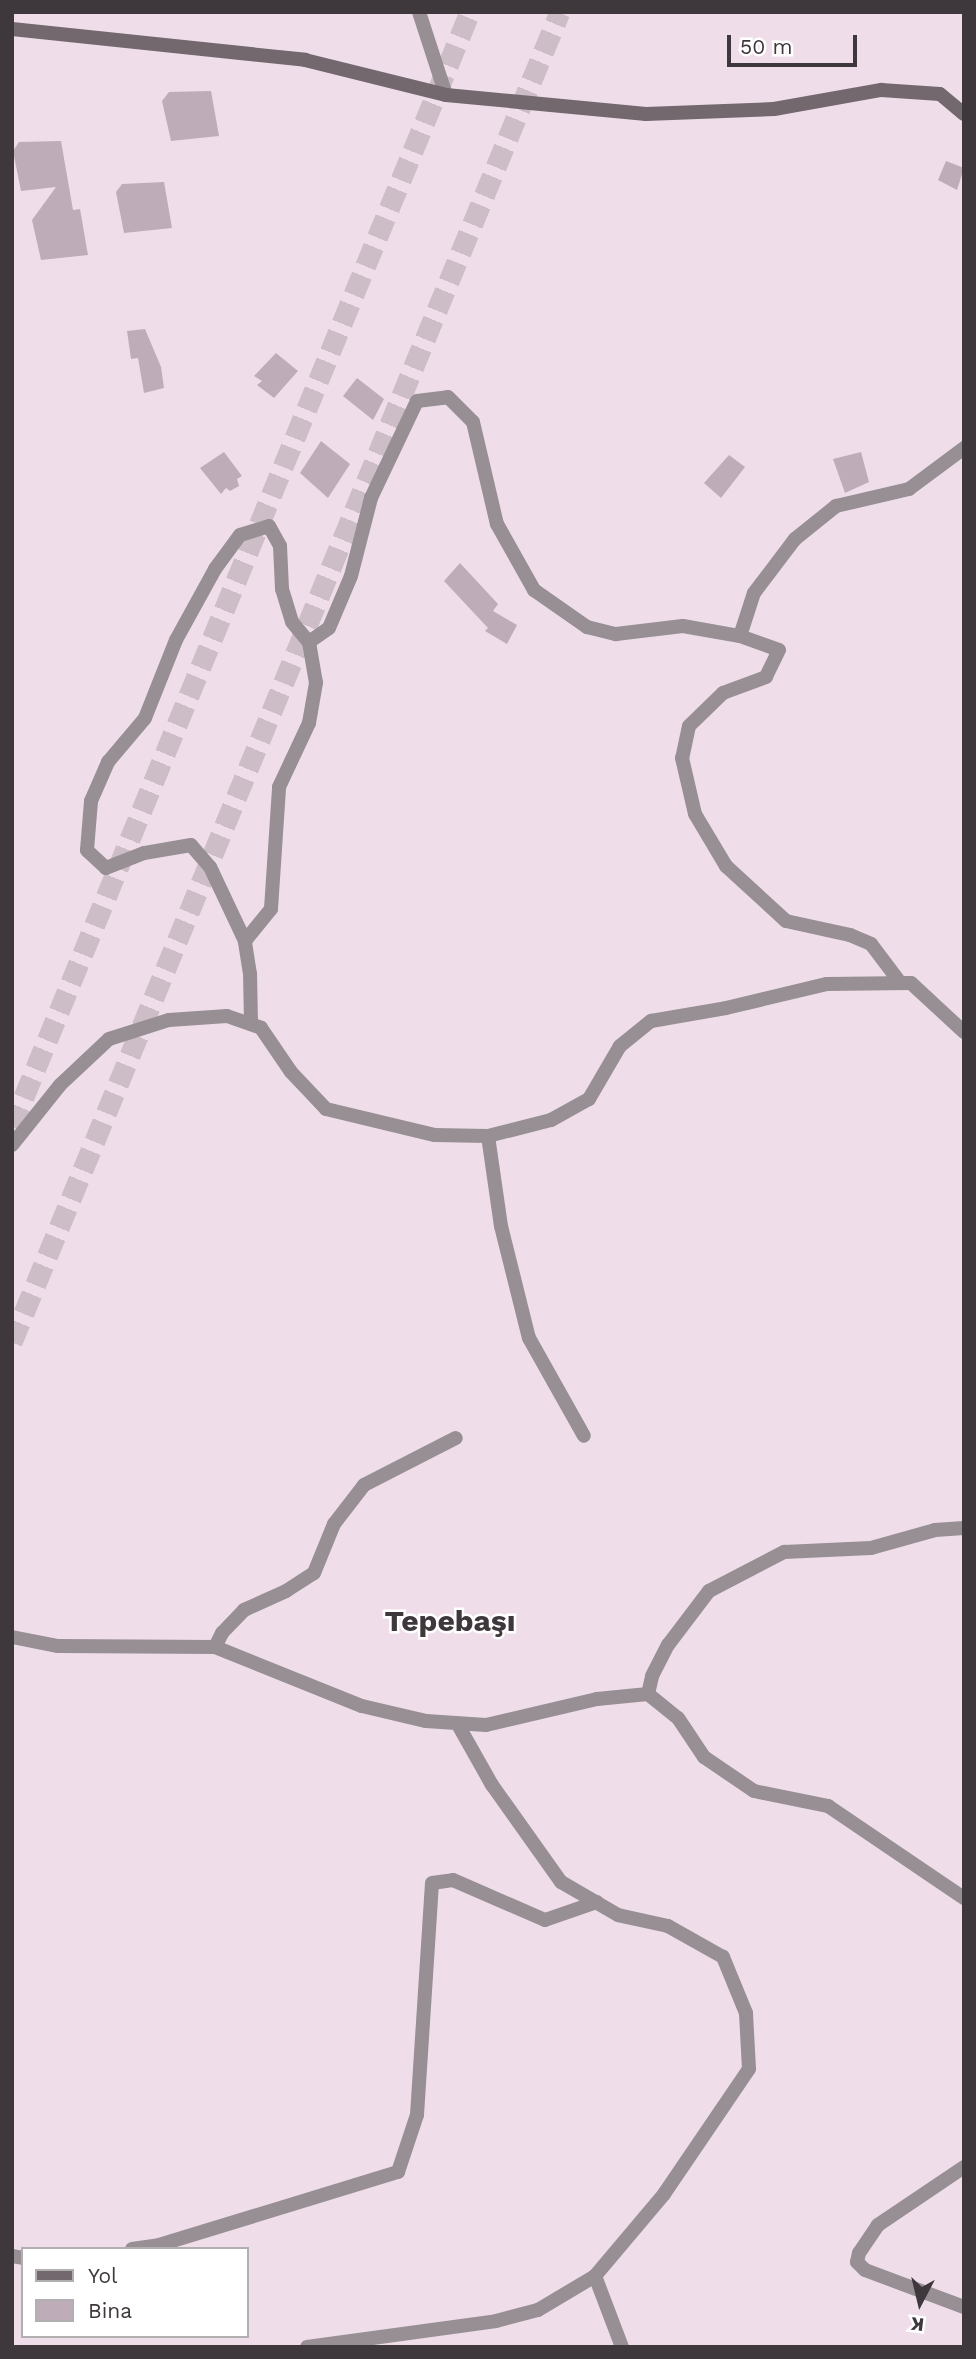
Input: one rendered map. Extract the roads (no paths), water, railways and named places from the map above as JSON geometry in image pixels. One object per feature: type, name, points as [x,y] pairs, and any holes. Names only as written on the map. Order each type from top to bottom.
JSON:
[{"type":"street","points":[[419,12],[446,95]]},
{"type":"street","points":[[12,29],[305,60],[446,95],[646,114],[774,110],[881,90],[940,94],[964,114]]},
{"type":"street","points":[[309,642],[329,628],[351,576],[371,498],[416,401],[447,397],[473,422],[497,524],[534,590],[587,627],[616,634],[683,626],[740,636],[779,650],[766,677],[723,693],[689,726],[682,758],[695,814],[726,866],[786,921],[850,935],[871,944],[899,981]]},
{"type":"street","points":[[740,636],[754,593],[795,539],[836,506],[909,489],[964,447]]},
{"type":"street","points":[[245,941],[271,909],[279,787],[309,723],[316,682],[309,642],[292,622],[282,589],[280,546],[269,526],[240,535],[215,569],[176,640],[145,718],[108,762],[91,801],[87,850],[106,868],[144,853],[191,845],[210,867],[245,941],[250,974],[251,1024]]},
{"type":"street","points":[[12,1145],[60,1085],[109,1039],[169,1020],[227,1016],[261,1028],[291,1072],[326,1109],[434,1135],[488,1136],[551,1119],[589,1099],[620,1046],[651,1021],[726,1008],[827,984],[899,981],[911,983],[964,1032]]},
{"type":"street","points":[[488,1136],[501,1226],[529,1338],[584,1436]]},
{"type":"street","points":[[215,1647],[222,1633],[244,1610],[286,1591],[314,1573],[334,1524],[364,1485],[456,1437]]},
{"type":"street","points":[[648,1694],[652,1676],[668,1645],[709,1591],[773,1557],[784,1552],[871,1548],[935,1530],[964,1528]]},
{"type":"street","points":[[12,1637],[58,1646],[215,1647],[362,1706],[426,1721],[486,1726],[597,1699],[648,1694],[678,1718],[704,1758],[754,1791],[828,1806],[964,1898]]},
{"type":"street","points":[[307,2347],[496,2321],[538,2309],[595,2276],[664,2194],[748,2069],[746,2013],[723,1957],[668,1926],[618,1915],[561,1882],[492,1784],[457,1723]]},
{"type":"street","points":[[146,2247],[398,2172],[417,2115],[432,1883],[453,1880],[545,1920],[597,1902]]},
{"type":"street","points":[[964,2168],[878,2225],[859,2253],[857,2262],[865,2270],[964,2307]]},
{"type":"street","points":[[595,2276],[622,2347]]},
{"type":"tunnel","points":[[12,1126],[470,12]]},
{"type":"tunnel","points":[[12,1342],[560,12]]},
{"type":"district","name":"Tepebaşı","points":[[450,1621]]}]
